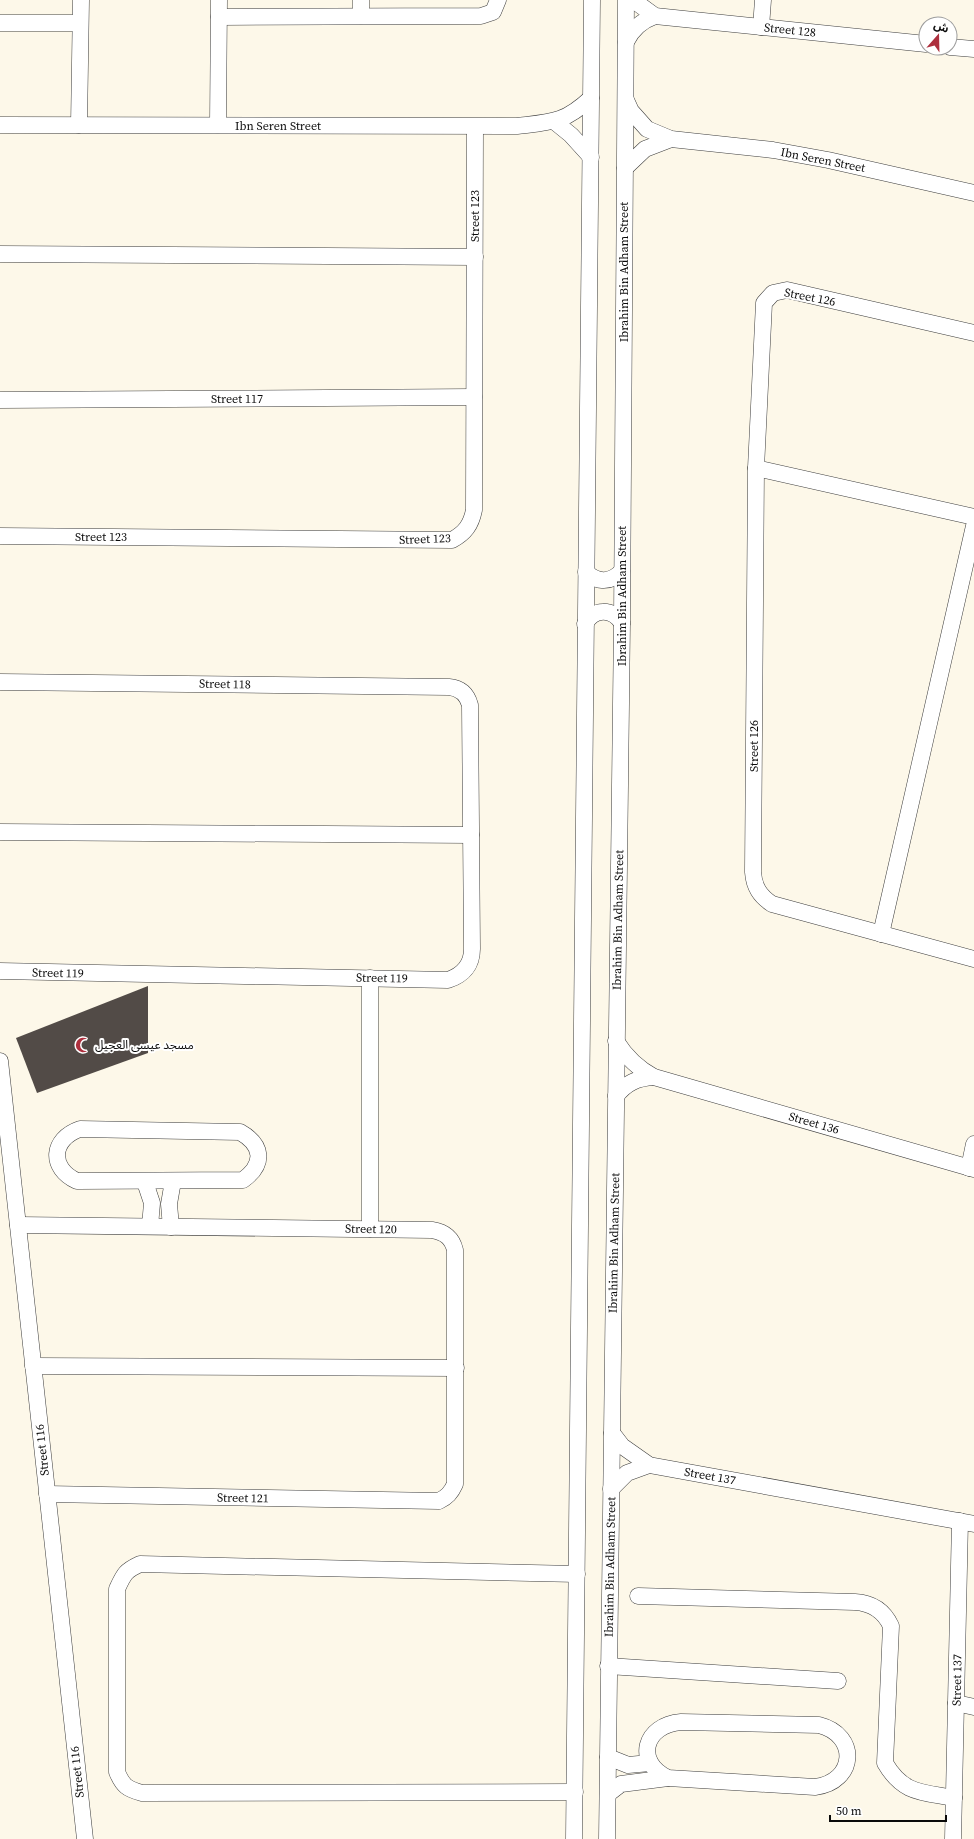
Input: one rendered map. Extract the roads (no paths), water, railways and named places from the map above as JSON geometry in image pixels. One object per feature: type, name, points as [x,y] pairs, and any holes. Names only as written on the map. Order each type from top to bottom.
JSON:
[{"type":"street","points":[[79,125],[81,0]]},
{"type":"street","points":[[218,125],[219,0]]},
{"type":"street","points":[[361,0],[361,16]]},
{"type":"street","points":[[219,17],[485,16],[493,12],[498,0]]},
{"type":"street","points":[[574,1839],[592,0]]},
{"type":"street","name":"Ibrahim Bin Adham Street","points":[[607,1839],[622,623],[626,0]]},
{"type":"street","points":[[626,42],[639,24],[655,16],[633,0]]},
{"type":"street","points":[[760,27],[763,0]]},
{"type":"street","name":"Street 128","points":[[655,16],[918,43]]},
{"type":"street","points":[[0,23],[80,23]]},
{"type":"street","points":[[958,48],[974,49]]},
{"type":"street","name":"Ibn Seren Street","points":[[0,125],[517,126],[555,122],[574,112],[591,98]]},
{"type":"street","name":"Ibn Seren Street","points":[[626,99],[631,111],[647,129],[671,139],[773,150],[828,160],[974,193]]},
{"type":"street","points":[[555,122],[571,135],[591,157]]},
{"type":"street","name":"Street 123","points":[[0,536],[452,540],[467,529],[474,510],[476,127]]},
{"type":"street","name":"Ibn Seren Street","points":[[625,168],[645,149],[671,139]]},
{"type":"street","points":[[0,254],[475,257]]},
{"type":"street","name":"Street 126","points":[[974,333],[787,290],[773,293],[768,297],[762,310],[756,468],[754,882],[757,891],[772,904],[974,959]]},
{"type":"street","name":"Street 117","points":[[0,400],[474,397]]},
{"type":"street","points":[[756,468],[974,517]]},
{"type":"street","points":[[881,934],[974,526]]},
{"type":"street","points":[[586,572],[594,579],[606,580],[612,579],[622,571]]},
{"type":"street","points":[[585,624],[591,616],[600,611],[615,615],[622,623]]},
{"type":"street","name":"Street 118","points":[[0,682],[449,687]]},
{"type":"street","name":"Street 119","points":[[0,972],[448,980],[459,976],[467,967],[472,956],[470,705],[464,693],[449,687]]},
{"type":"street","points":[[0,832],[471,835]]},
{"type":"street","points":[[370,978],[370,1229]]},
{"type":"street","name":"Street 136","points":[[616,1041],[636,1066],[654,1077],[972,1169]]},
{"type":"street","name":"Street 116","points":[[0,1061],[85,1839]]},
{"type":"street","name":"Street 136","points":[[616,1096],[628,1083],[636,1079],[654,1077]]},
{"type":"street","points":[[90,1129],[240,1132],[251,1138],[258,1149],[258,1161],[253,1172],[243,1180],[173,1181],[77,1181],[67,1177],[60,1169],[57,1159],[58,1149],[63,1139],[70,1133],[90,1129]]},
{"type":"street","points":[[972,1169],[974,1144]]},
{"type":"street","points":[[171,1227],[168,1204],[173,1181]]},
{"type":"street","points":[[145,1182],[152,1203],[150,1226]]},
{"type":"street","name":"Street 120","points":[[18,1225],[439,1231],[451,1239],[456,1250],[455,1484],[452,1492],[439,1502]]},
{"type":"street","points":[[33,1366],[456,1368]]},
{"type":"street","name":"Street 137","points":[[612,1433],[622,1446],[649,1465],[967,1522],[956,1703],[953,1839]]},
{"type":"street","points":[[611,1489],[627,1473],[649,1465]]},
{"type":"street","name":"Street 121","points":[[47,1494],[439,1502]]},
{"type":"street","points":[[575,1792],[142,1793],[128,1790],[123,1785],[117,1772],[117,1589],[128,1569],[140,1564],[577,1574]]},
{"type":"street","points":[[638,1596],[863,1602],[878,1609],[884,1614],[891,1626],[885,1763],[896,1779],[911,1790],[954,1798]]},
{"type":"street","points":[[608,1666],[838,1682]]},
{"type":"street","points":[[956,1703],[974,1706]]},
{"type":"street","points":[[608,1794],[621,1784],[668,1778],[815,1787],[826,1786],[835,1781],[843,1773],[847,1763],[848,1753],[844,1742],[838,1734],[829,1728],[819,1725],[668,1723],[657,1729],[650,1739],[647,1751],[650,1763],[657,1773],[668,1778]]},
{"type":"street","points":[[608,1757],[628,1765],[650,1763]]},
{"type":"place","name":"مسجد عيسى العجيل","points":[[83,1045]]}]
